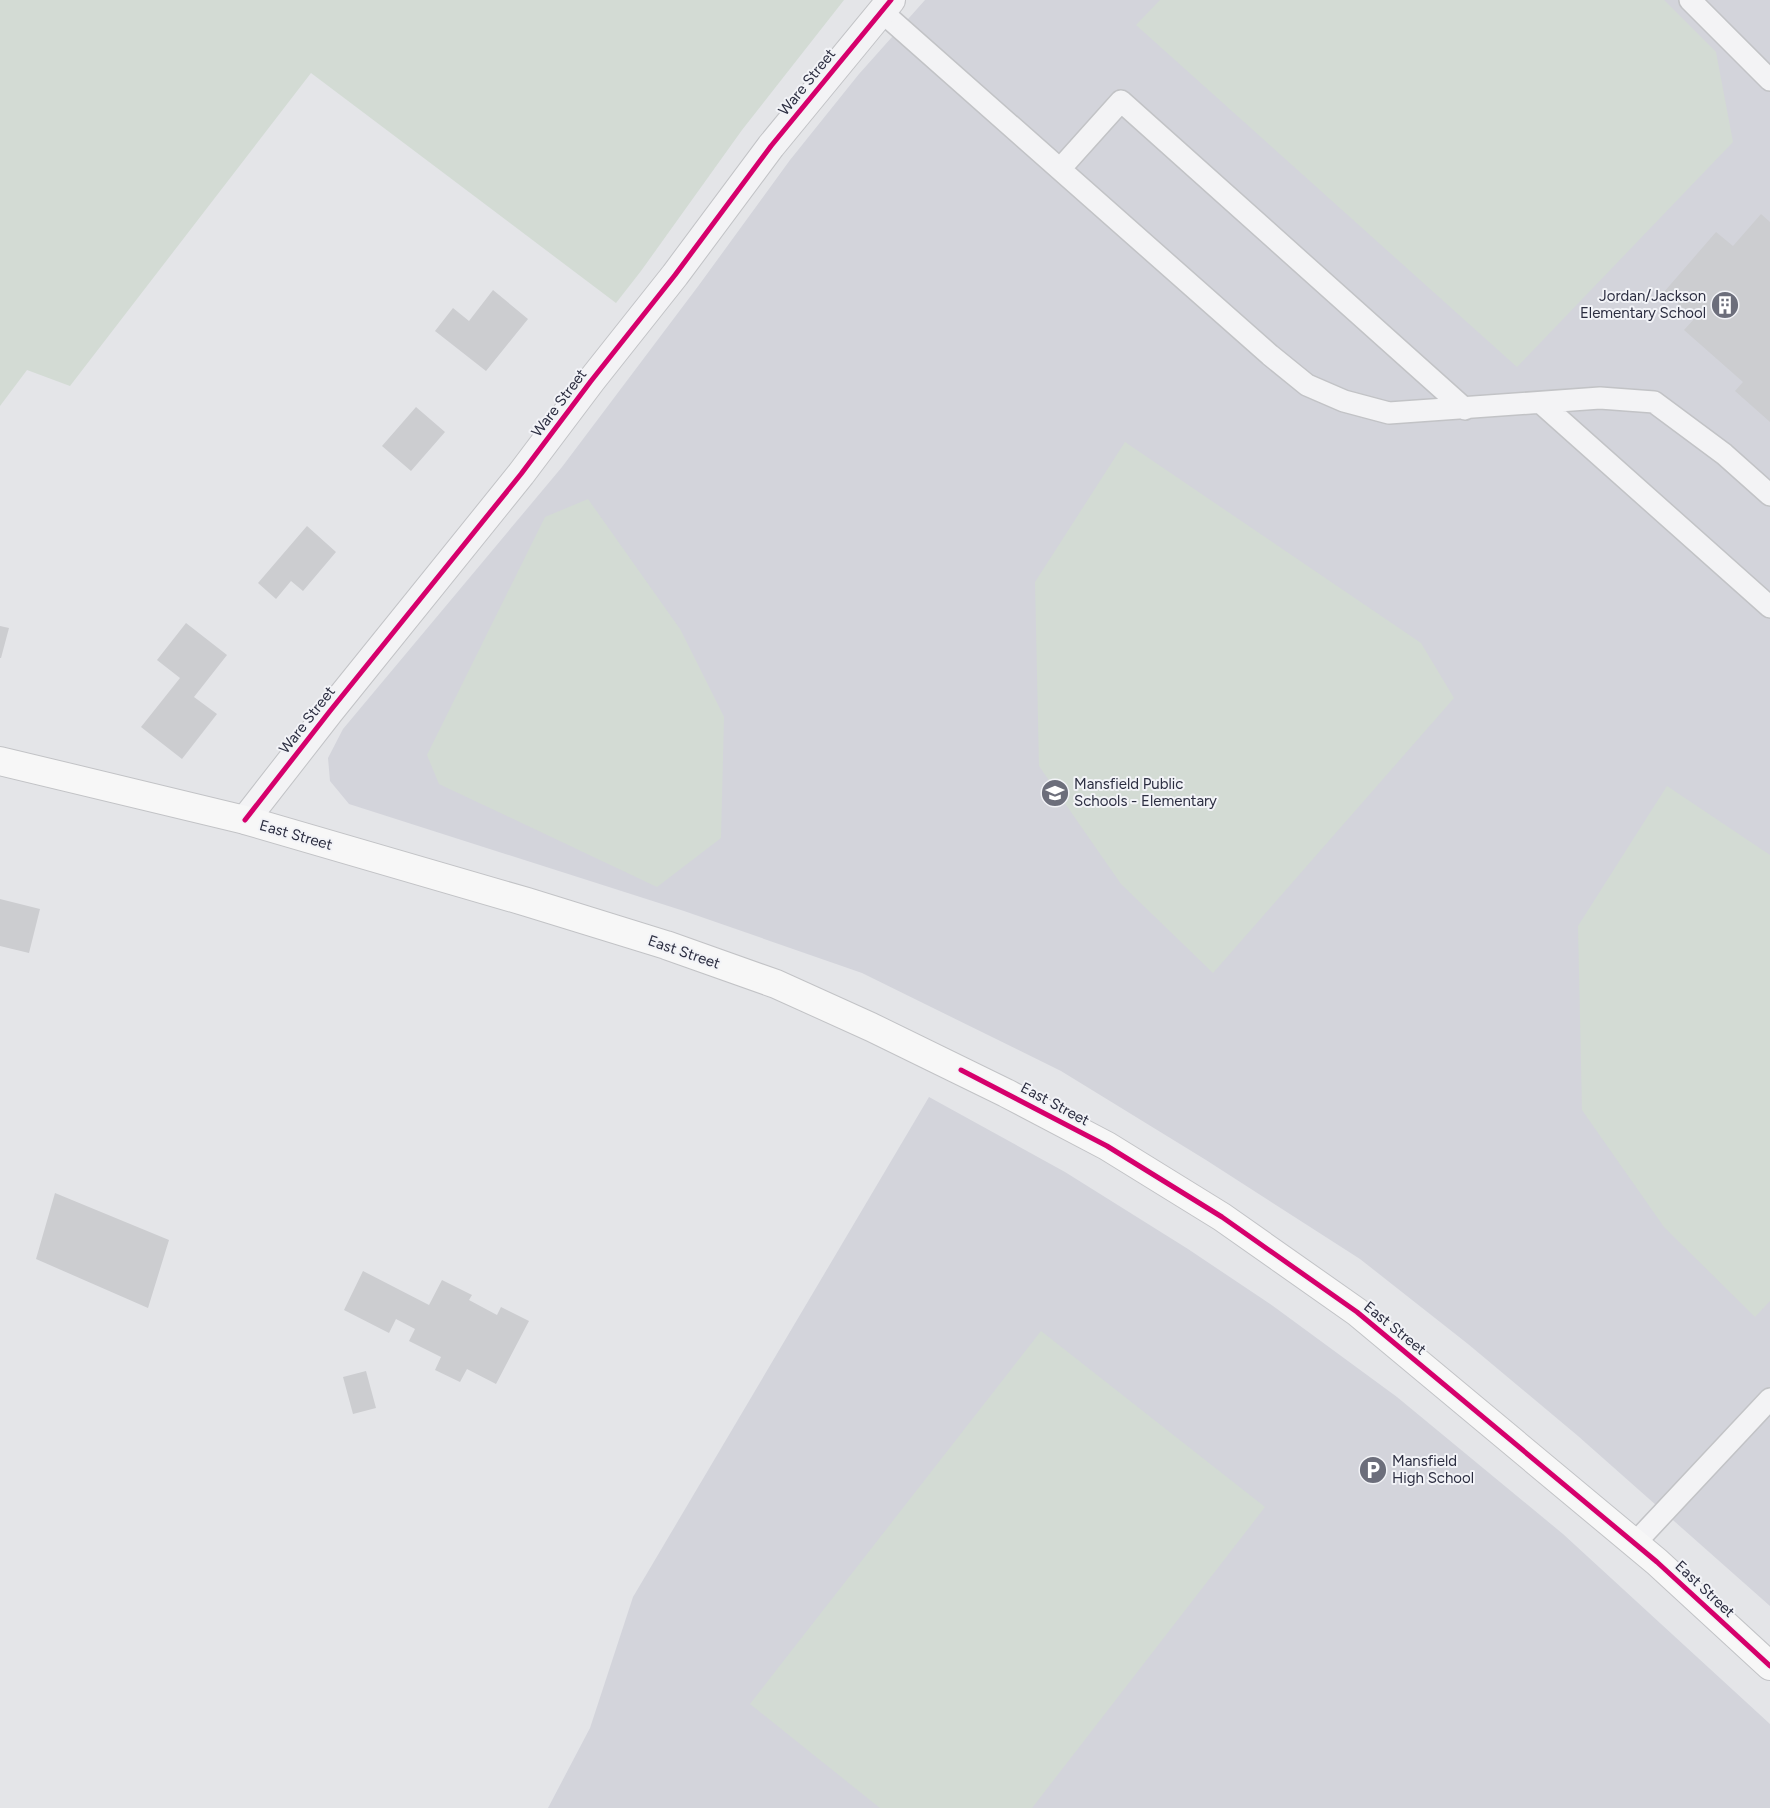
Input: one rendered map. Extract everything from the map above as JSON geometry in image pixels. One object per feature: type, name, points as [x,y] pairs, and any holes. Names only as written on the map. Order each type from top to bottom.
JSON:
[{"type":"main road","name":"East Street","points":[[0,761],[245,820],[527,902],[666,945],[776,984],[880,1031],[1006,1093],[1107,1146],[1214,1212],[1357,1312],[1635,1543],[1770,1666]]},
{"type":"street","name":"Ware Street","points":[[245,820],[330,711],[521,474],[591,381],[675,275],[771,146],[886,5]]},
{"type":"lane","points":[[1690,0],[1770,80]]},
{"type":"lane","points":[[886,5],[1060,169],[1270,355],[1307,385],[1344,401],[1389,413],[1600,398],[1654,402],[1724,454],[1770,494]]},
{"type":"lane","points":[[1060,169],[1122,101],[1465,409]]},
{"type":"lane","points":[[1541,403],[1770,607]]},
{"type":"lane","points":[[1635,1543],[1770,1399]]},
{"type":"shaded area","points":[[0,0],[844,0],[742,130],[616,303],[311,73],[70,386],[27,370],[0,406]]},
{"type":"shaded area","name":"Mansfield Public Schools - Elementary","points":[[925,0],[1770,0],[1770,1606],[1578,1436],[1468,1344],[1360,1259],[1206,1160],[1061,1071],[862,973],[684,911],[349,804],[330,781],[328,758],[343,729],[562,467],[790,160],[859,74]]},
{"type":"shaded area","points":[[1160,0],[1664,0],[1716,52],[1733,142],[1517,367],[1136,25]]},
{"type":"shaded area","points":[[1125,442],[1421,643],[1454,698],[1213,973],[1121,884],[1039,766],[1035,582]]},
{"type":"shaded area","points":[[588,499],[680,629],[724,717],[721,838],[657,887],[439,784],[427,755],[545,517]]},
{"type":"shaded area","points":[[1667,786],[1770,855],[1770,1301],[1755,1317],[1664,1227],[1582,1110],[1578,926]]},
{"type":"shaded area","points":[[929,1097],[1065,1172],[1188,1249],[1273,1306],[1397,1397],[1563,1534],[1770,1724],[1770,1808],[548,1808],[590,1728],[633,1597]]},
{"type":"shaded area","points":[[1041,1331],[1265,1507],[1032,1808],[880,1808],[750,1704]]},
{"type":"building","name":"Jordan/Jackson Elementary School","points":[[1761,214],[1770,222],[1770,422],[1735,391],[1743,382],[1684,330],[1695,318],[1664,292],[1716,232],[1733,246]]},
{"type":"building","points":[[493,290],[528,319],[486,371],[435,331],[453,308],[469,321]]},
{"type":"building","points":[[416,407],[445,432],[411,471],[382,446]]},
{"type":"building","points":[[307,526],[336,552],[303,591],[291,581],[276,599],[258,583]]},
{"type":"building","points":[[186,623],[227,655],[194,697],[217,714],[182,759],[141,727],[180,678],[157,660]]},
{"type":"building","points":[[0,626],[9,628],[1,658],[0,658]]},
{"type":"building","points":[[0,899],[40,909],[29,953],[0,946]]},
{"type":"building","points":[[55,1193],[169,1240],[148,1308],[36,1259]]},
{"type":"building","points":[[363,1271],[429,1305],[442,1280],[472,1295],[469,1300],[497,1315],[501,1307],[529,1321],[496,1384],[467,1369],[460,1382],[435,1370],[441,1357],[409,1341],[415,1329],[396,1319],[389,1333],[344,1310]]},
{"type":"building","points":[[366,1371],[376,1408],[353,1414],[343,1377]]},
{"type":"cycle path","points":[[245,820],[330,711],[521,474],[591,381],[675,275],[771,146],[891,0]]},
{"type":"cycle path","points":[[961,1070],[1107,1146],[1222,1217],[1357,1312],[1657,1562],[1770,1666]]},
{"type":"place","name":"Jordan/Jackson Elementary School","points":[[1725,305]]},
{"type":"place","name":"Mansfield Public Schools - Elementary","points":[[1055,793]]},
{"type":"place","name":"Mansfield High School","points":[[1373,1470]]}]
